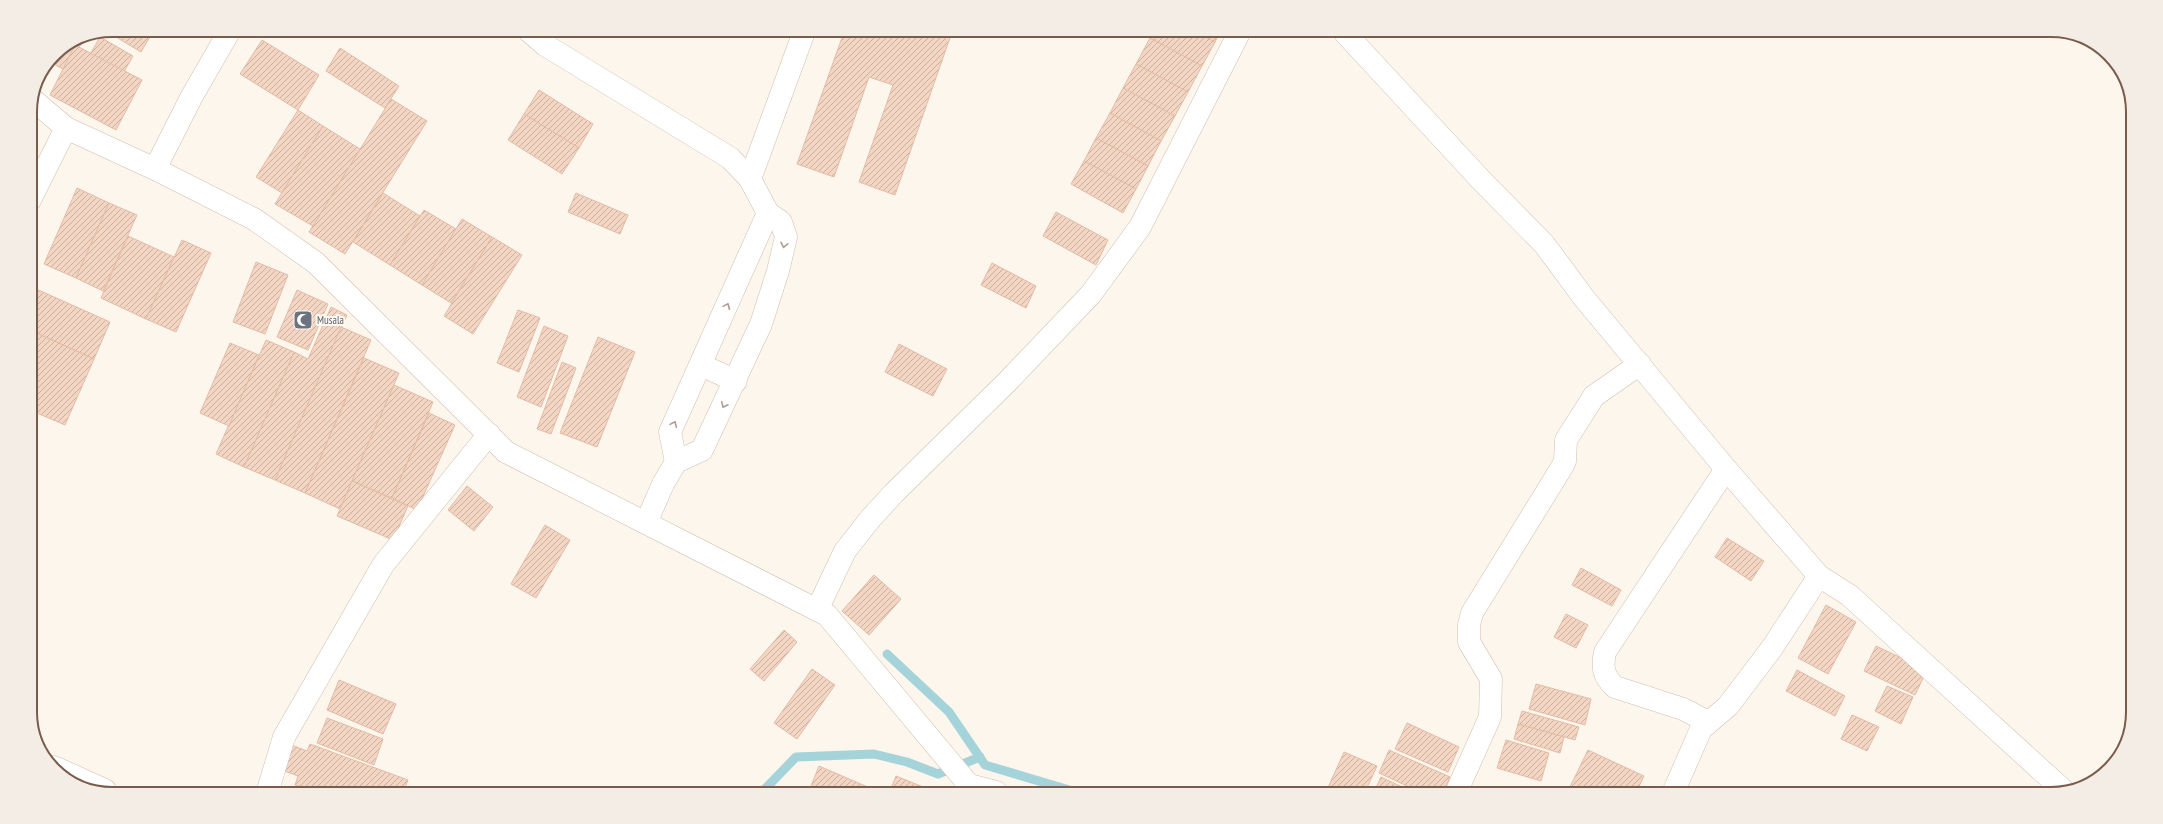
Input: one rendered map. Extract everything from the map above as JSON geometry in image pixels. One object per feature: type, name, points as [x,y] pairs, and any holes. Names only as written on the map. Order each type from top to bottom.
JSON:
[{"type":"street","points":[[155,169],[192,96],[226,37]]},
{"type":"street","points":[[536,37],[545,44],[730,158],[750,179],[768,213],[781,222],[786,237],[778,271],[761,324],[736,381],[702,450],[676,462],[663,484],[646,523]]},
{"type":"street","points":[[750,179],[802,37]]},
{"type":"street","points":[[817,610],[845,550],[871,518],[894,493],[1007,382],[1091,294],[1140,227],[1236,37]]},
{"type":"street","points":[[1349,37],[1481,180],[1544,244],[1584,298],[1726,469],[1819,576],[1849,595],[2059,787]]},
{"type":"street","points":[[37,104],[66,128],[155,169],[254,219],[316,263],[506,452],[827,615],[967,787]]},
{"type":"street","points":[[37,186],[66,128]]},
{"type":"street","points":[[676,462],[670,432],[768,213]]},
{"type":"street","points":[[1459,787],[1490,717],[1491,679],[1469,642],[1468,624],[1472,613],[1562,467],[1565,461],[1566,440],[1584,410],[1599,390],[1640,364]]},
{"type":"street","points":[[701,365],[736,381]]},
{"type":"street","points":[[269,787],[284,737],[383,565],[489,434]]},
{"type":"street","points":[[1708,722],[1683,709],[1615,687],[1608,680],[1603,671],[1603,661],[1605,652],[1726,469]]},
{"type":"street","points":[[1676,787],[1701,729],[1728,706],[1772,648],[1819,576]]},
{"type":"street","points":[[72,775],[94,785]]},
{"type":"building","points":[[116,37],[150,37],[141,52]]},
{"type":"building","points":[[842,37],[950,37],[895,195],[859,182],[893,85],[869,77],[834,177],[797,164]]},
{"type":"building","points":[[1206,37],[1215,42],[1202,66],[1150,38]]},
{"type":"building","points":[[1206,37],[1218,37],[1215,42]]},
{"type":"building","points":[[100,38],[133,56],[105,105],[72,86]]},
{"type":"building","points":[[1150,38],[1202,66],[1188,92],[1136,64]]},
{"type":"building","points":[[262,40],[319,75],[298,110],[240,74]]},
{"type":"building","points":[[81,44],[66,71],[55,64],[70,50]]},
{"type":"building","points":[[77,46],[142,80],[116,130],[50,95],[73,48]]},
{"type":"building","points":[[340,48],[399,86],[385,108],[326,71]]},
{"type":"building","points":[[1136,64],[1188,92],[1175,116],[1123,88]]},
{"type":"building","points":[[1123,88],[1175,116],[1161,141],[1110,113]]},
{"type":"building","points":[[539,90],[593,124],[579,148],[524,114]]},
{"type":"building","points":[[391,99],[427,121],[345,254],[309,232]]},
{"type":"building","points":[[298,110],[323,126],[282,193],[256,177]]},
{"type":"building","points":[[1110,113],[1161,141],[1148,166],[1096,138]]},
{"type":"building","points":[[524,114],[579,148],[562,174],[508,140]]},
{"type":"building","points":[[323,126],[360,149],[313,226],[275,204]]},
{"type":"building","points":[[1096,138],[1148,166],[1136,189],[1084,161]]},
{"type":"building","points":[[1084,161],[1136,189],[1123,213],[1071,184]]},
{"type":"building","points":[[77,188],[109,203],[76,278],[44,264]]},
{"type":"building","points":[[383,193],[420,216],[390,265],[353,242]]},
{"type":"building","points":[[576,193],[628,215],[620,234],[568,212]]},
{"type":"building","points":[[109,203],[137,215],[103,291],[76,278]]},
{"type":"building","points":[[424,210],[456,229],[422,285],[390,265]]},
{"type":"building","points":[[1056,212],[1108,240],[1096,265],[1043,236]]},
{"type":"building","points":[[462,219],[492,237],[451,303],[422,285]]},
{"type":"building","points":[[128,236],[174,257],[146,319],[101,298]]},
{"type":"building","points":[[492,237],[522,255],[473,334],[444,316]]},
{"type":"building","points":[[182,240],[211,253],[176,332],[146,319]]},
{"type":"building","points":[[256,262],[288,275],[265,334],[233,322]]},
{"type":"building","points":[[992,263],[1036,286],[1026,308],[981,285]]},
{"type":"building","points":[[37,289],[110,322],[94,359],[37,333]]},
{"type":"building","name":"Musala","points":[[297,290],[328,304],[308,350],[277,337]]},
{"type":"building","points":[[331,307],[347,315],[275,480],[244,467],[294,352],[308,359]]},
{"type":"building","points":[[518,310],[540,318],[519,372],[497,363]]},
{"type":"building","points":[[544,326],[568,336],[541,407],[517,397]]},
{"type":"building","points":[[341,327],[371,340],[305,493],[275,480]]},
{"type":"building","points":[[37,333],[94,359],[65,425],[37,413]]},
{"type":"building","points":[[598,337],[635,352],[597,447],[560,433]]},
{"type":"building","points":[[266,340],[294,352],[244,467],[216,454]]},
{"type":"building","points":[[230,343],[259,355],[229,426],[200,413]]},
{"type":"building","points":[[899,344],[947,369],[933,396],[885,372]]},
{"type":"building","points":[[364,358],[399,373],[340,509],[305,493]]},
{"type":"building","points":[[562,362],[576,368],[551,434],[537,429]]},
{"type":"building","points":[[394,385],[433,402],[392,498],[352,481]]},
{"type":"building","points":[[429,413],[455,425],[417,510],[392,498]]},
{"type":"building","points":[[352,481],[408,506],[393,540],[337,516]]},
{"type":"building","points":[[467,486],[493,507],[474,531],[448,510]]},
{"type":"building","points":[[545,525],[570,540],[536,598],[511,584]]},
{"type":"building","points":[[1727,538],[1764,561],[1751,581],[1715,557]]},
{"type":"building","points":[[1581,568],[1621,590],[1612,606],[1572,585]]},
{"type":"building","points":[[874,575],[901,599],[869,635],[842,611]]},
{"type":"building","points":[[1826,605],[1856,622],[1828,674],[1798,658]]},
{"type":"building","points":[[1566,614],[1588,625],[1576,648],[1554,637]]},
{"type":"building","points":[[784,630],[797,642],[764,681],[750,669]]},
{"type":"building","points":[[1876,646],[1927,670],[1915,695],[1864,671]]},
{"type":"building","points":[[812,669],[835,685],[797,739],[774,723]]},
{"type":"building","points":[[1797,670],[1845,696],[1835,716],[1786,691]]},
{"type":"building","points":[[339,680],[396,704],[383,734],[327,710]]},
{"type":"building","points":[[1536,684],[1591,699],[1585,725],[1529,709]]},
{"type":"building","points":[[1887,686],[1913,697],[1901,724],[1875,711]]},
{"type":"building","points":[[1522,711],[1579,727],[1575,740],[1518,724]]},
{"type":"building","points":[[1852,715],[1879,727],[1867,751],[1841,739]]},
{"type":"building","points":[[327,718],[383,739],[374,765],[317,743]]},
{"type":"building","points":[[1407,723],[1459,747],[1448,772],[1395,749]]},
{"type":"building","points":[[1518,724],[1564,737],[1560,753],[1514,739]]},
{"type":"building","points":[[1506,740],[1549,753],[1541,781],[1497,768]]},
{"type":"building","points":[[289,744],[307,751],[310,744],[408,780],[405,787],[300,787],[295,785],[298,776],[279,769]]},
{"type":"building","points":[[1389,750],[1450,777],[1446,787],[1409,787],[1379,773]]},
{"type":"building","points":[[1588,750],[1644,776],[1639,787],[1570,787]]},
{"type":"building","points":[[1344,752],[1377,766],[1367,787],[1328,787]]},
{"type":"building","points":[[819,766],[868,787],[811,787]]},
{"type":"building","points":[[896,776],[923,787],[892,787]]},
{"type":"building","points":[[1381,777],[1402,787],[1376,787]]},
{"type":"waterway","points":[[887,654],[949,712],[985,765],[1059,787]]},
{"type":"waterway","points":[[767,787],[796,757],[874,754],[907,762],[938,774],[980,757]]},
{"type":"place","name":"Musala","points":[[303,320]]}]
